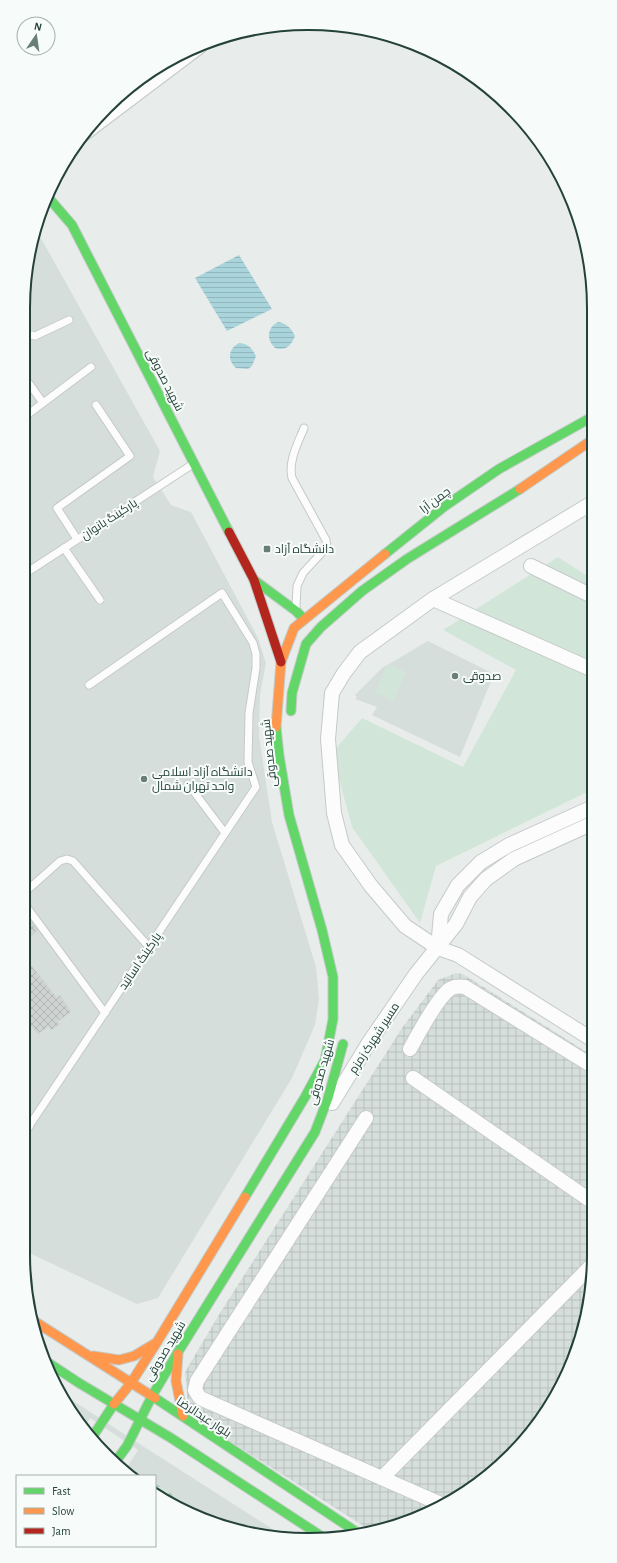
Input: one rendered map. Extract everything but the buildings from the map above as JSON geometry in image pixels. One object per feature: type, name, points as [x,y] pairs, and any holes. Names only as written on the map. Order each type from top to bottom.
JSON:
[{"type":"main road","name":"شهید صدوقی","points":[[51,201],[72,225],[254,580],[281,662]]},
{"type":"main road","name":"چمن آرا","points":[[304,619],[445,506],[499,469],[587,420]]},
{"type":"main road","points":[[494,506],[587,443]]},
{"type":"main road","points":[[529,452],[524,462],[526,471],[543,474]]},
{"type":"main road","points":[[481,482],[492,484]]},
{"type":"main road","points":[[494,506],[497,494]]},
{"type":"main road","name":"شهید صدوقی","points":[[290,720],[292,693],[306,644],[321,627],[362,591],[406,559],[494,506]]},
{"type":"main road","points":[[254,580],[296,611],[304,619]]},
{"type":"main road","name":"شهید صدوقی","points":[[95,1433],[157,1342],[306,1097],[325,1060],[333,1019],[334,978],[322,930],[289,815],[276,727],[281,662],[294,628],[304,619]]},
{"type":"main road","name":"شهید صدوقی","points":[[118,1457],[127,1446],[152,1396],[178,1352],[315,1132],[328,1098],[342,1052],[345,1032]]},
{"type":"main road","name":"بلوار عبدالرضا","points":[[38,1323],[152,1396],[352,1530]]},
{"type":"main road","points":[[88,1355],[119,1360],[134,1356],[157,1342]]},
{"type":"main road","points":[[178,1352],[176,1381],[182,1416]]},
{"type":"main road","points":[[53,1366],[171,1438],[316,1533]]},
{"type":"street","points":[[110,114],[178,62]]},
{"type":"street","points":[[587,506],[433,599],[360,652],[344,673],[332,693],[328,739],[334,813],[342,845],[371,886],[405,926],[438,948],[458,955],[587,1036]]},
{"type":"street","points":[[531,566],[587,594]]},
{"type":"street","points":[[433,599],[587,668]]},
{"type":"street","points":[[438,948],[441,914],[458,885],[481,862],[510,845],[587,809]]},
{"type":"street","name":"مسیر شهرک زمزم","points":[[315,1132],[370,1041],[408,986],[456,924],[470,896],[486,879],[514,859],[587,826]]},
{"type":"street","points":[[410,1049],[439,1002],[449,990],[457,986],[465,987],[587,1064]]},
{"type":"street","points":[[342,1052],[345,1061],[358,1063]]},
{"type":"street","points":[[414,1078],[587,1198]]},
{"type":"street","points":[[366,1118],[197,1381],[195,1390],[200,1398],[436,1502]]},
{"type":"street","points":[[382,1478],[586,1271]]},
{"type":"lane","points":[[30,335],[35,336],[69,320]]},
{"type":"lane","points":[[30,413],[91,367]]},
{"type":"lane","points":[[30,384],[43,403]]},
{"type":"lane","points":[[77,539],[57,508],[130,456],[96,405]]},
{"type":"lane","points":[[296,611],[297,586],[303,573],[327,546],[326,540],[292,478],[291,472],[296,448],[304,428]]},
{"type":"lane","name":"پارکینگ بانوان","points":[[30,570],[195,463]]},
{"type":"lane","points":[[64,548],[100,600]]},
{"type":"lane","name":"پارکینگ اساتید","points":[[30,1126],[256,787],[248,762],[248,713],[256,668],[256,654],[253,643],[222,593],[88,685]]},
{"type":"lane","points":[[188,784],[225,834]]},
{"type":"lane","points":[[30,888],[60,861],[67,858],[73,861],[149,947]]},
{"type":"lane","points":[[30,911],[105,1013]]},
{"type":"shaded area","name":"دانشگاه آزاد اسلامی واحد تهران شمال","points":[[39,236],[160,451],[153,477],[171,505],[191,512],[258,638],[266,663],[260,695],[259,736],[272,822],[316,967],[319,999],[315,1025],[292,1078],[158,1298],[137,1304],[30,1253],[30,308],[32,272]]},
{"type":"shaded area","points":[[428,641],[494,674],[460,757],[372,715],[377,707],[355,699],[357,697],[355,695],[382,668]]},
{"type":"shaded area","points":[[456,973],[463,974],[587,1052],[587,1254],[585,1291],[578,1327],[566,1361],[550,1394],[518,1438],[492,1464],[448,1496],[415,1512],[381,1524],[366,1527],[195,1419],[188,1405],[185,1372],[220,1313],[402,1028],[438,980]]},
{"type":"shaded area","points":[[70,1399],[276,1531],[236,1524],[202,1512],[169,1496],[156,1487],[156,1475],[139,1475],[128,1466],[138,1450],[90,1418],[87,1423]]},
{"type":"green space","points":[[558,557],[587,576],[587,792],[436,866],[420,923],[352,827],[332,753],[362,718],[463,767],[516,670],[443,630]]},
{"type":"green space","points":[[388,664],[406,672],[393,701],[375,693]]},
{"type":"green space","points":[[156,1484],[192,1507],[169,1496],[156,1487]]},
{"type":"water","points":[[239,255],[272,309],[227,331],[195,278]]},
{"type":"water","points":[[278,322],[288,326],[295,336],[292,343],[288,347],[282,349],[275,348],[269,337],[270,330],[274,324]]},
{"type":"water","points":[[239,343],[249,346],[256,356],[252,366],[248,369],[236,368],[231,362],[231,351],[235,345]]},
{"type":"traffic: fast","points":[[51,201],[72,225],[229,532]]},
{"type":"traffic: fast","points":[[385,554],[445,506],[499,469],[587,420]]},
{"type":"traffic: fast","points":[[291,711],[292,693],[306,644],[321,627],[362,591],[407,559],[520,489]]},
{"type":"traffic: fast","points":[[254,580],[296,611],[304,619]]},
{"type":"traffic: fast","points":[[245,1197],[305,1097],[325,1060],[333,1019],[333,977],[322,930],[289,815],[276,727]]},
{"type":"traffic: fast","points":[[140,1420],[152,1396],[178,1352],[315,1132],[328,1098],[343,1044]]},
{"type":"traffic: fast","points":[[53,1366],[171,1438],[316,1533]]},
{"type":"traffic: fast","points":[[155,1398],[353,1530]]},
{"type":"traffic: fast","points":[[95,1433],[114,1404]]},
{"type":"traffic: fast","points":[[119,1458],[127,1446],[140,1420]]},
{"type":"traffic: slow","points":[[520,489],[587,443]]},
{"type":"traffic: slow","points":[[276,727],[281,662],[294,628],[385,554]]},
{"type":"traffic: slow","points":[[114,1404],[131,1383],[157,1342],[245,1197]]},
{"type":"traffic: slow","points":[[38,1324],[155,1398]]},
{"type":"traffic: slow","points":[[93,1356],[119,1360],[134,1356],[154,1344]]},
{"type":"traffic: slow","points":[[178,1354],[176,1381],[183,1416]]},
{"type":"traffic: jam","points":[[229,532],[254,580],[281,662]]},
{"type":"place","name":"دانشگاه آزاد","points":[[267,549]]},
{"type":"place","name":"صدوقی","points":[[455,676]]},
{"type":"place","name":"دانشگاه آزاد اسلامی واحد تهران شمال","points":[[144,779]]}]
